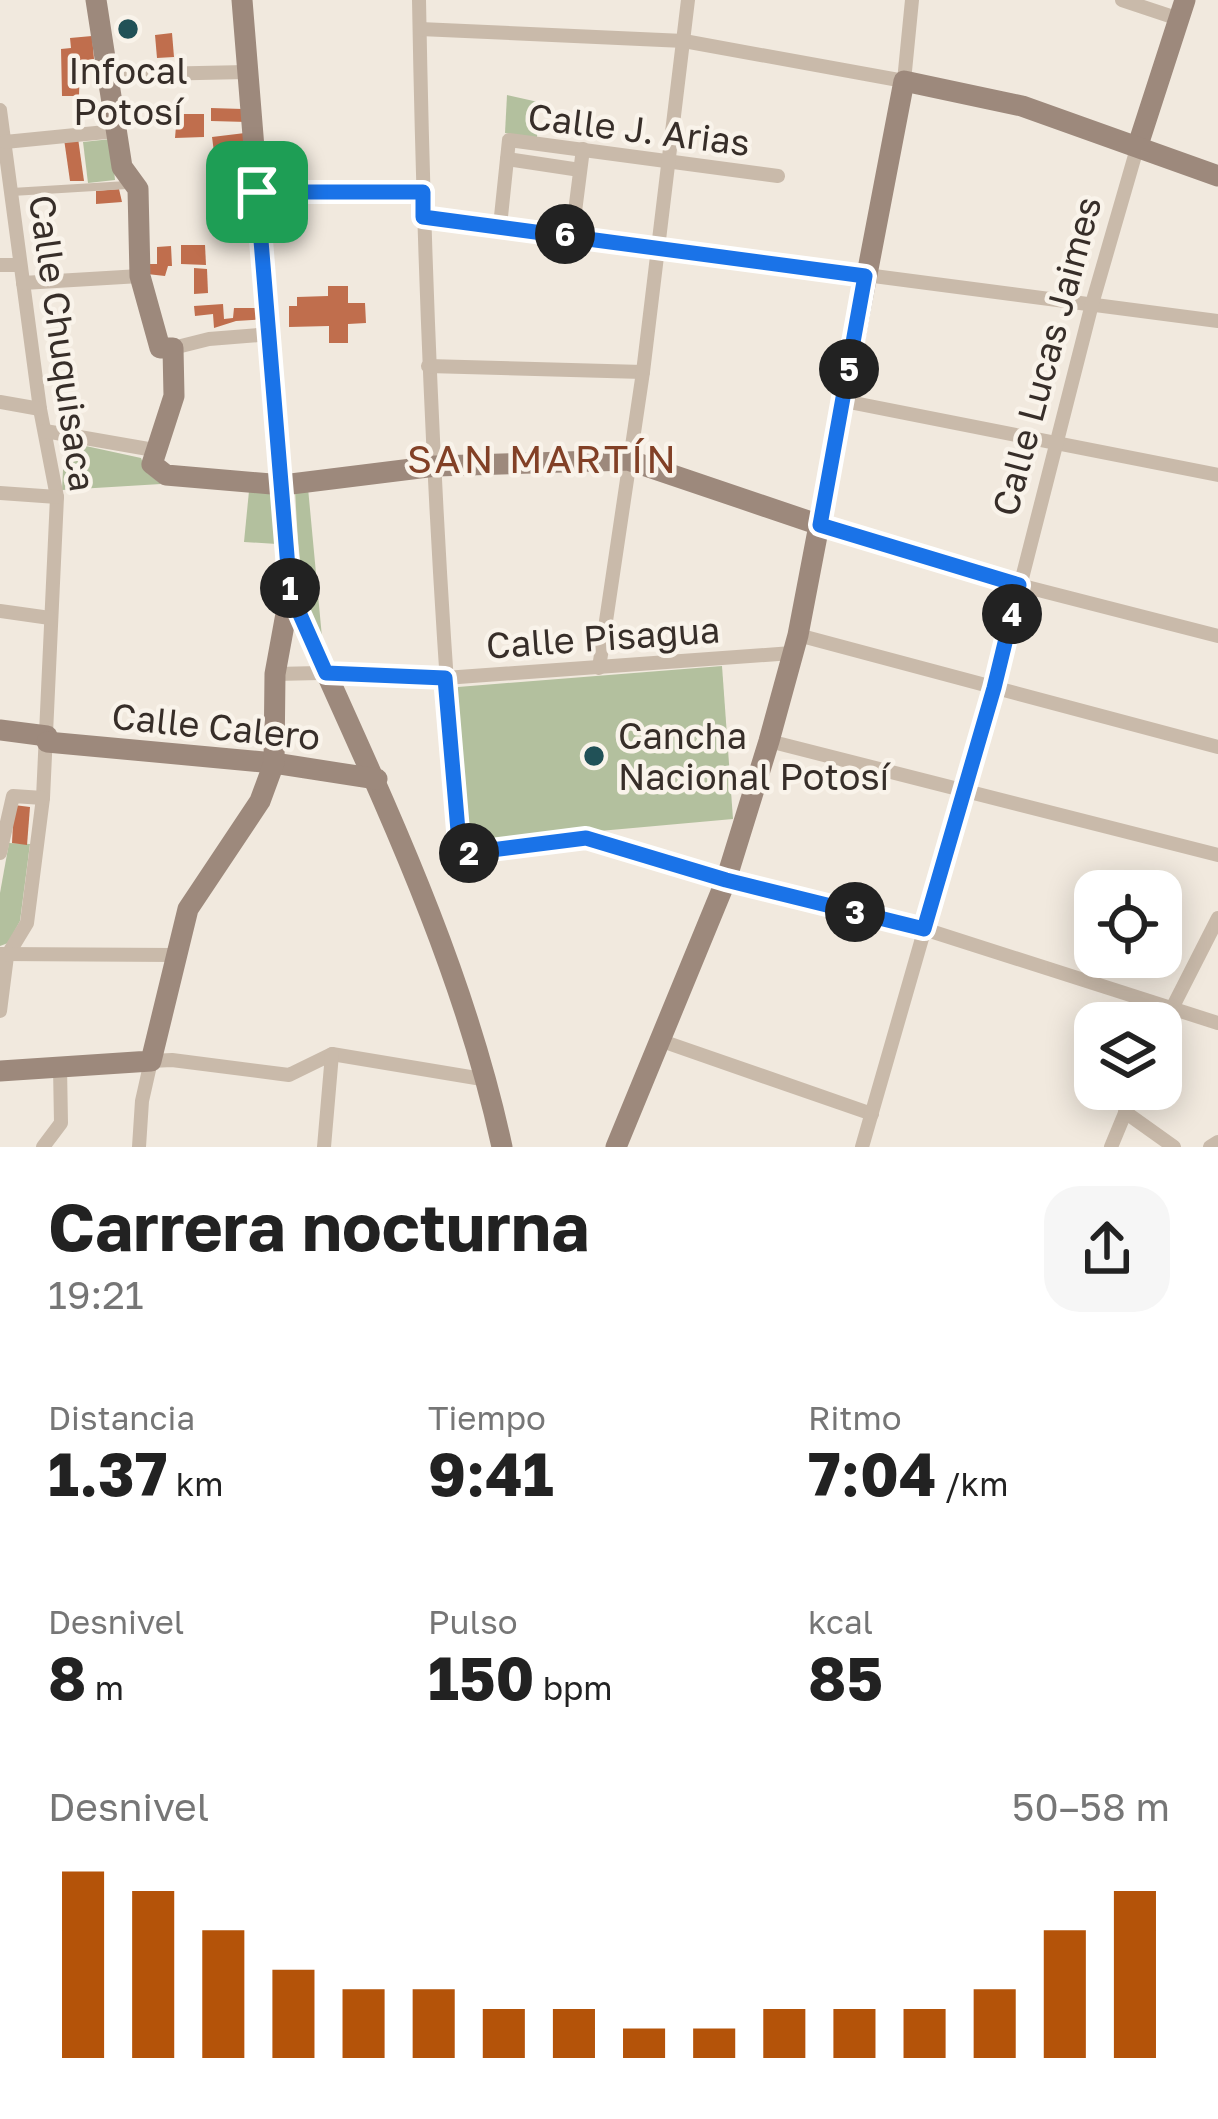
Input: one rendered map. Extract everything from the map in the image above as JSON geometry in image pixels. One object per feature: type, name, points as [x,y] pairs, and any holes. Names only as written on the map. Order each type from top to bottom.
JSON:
[{"type":"main road","points":[[96,0],[122,166],[138,189],[140,276],[160,348],[173,349],[173,396],[152,464],[166,475],[283,485],[436,466],[628,460],[820,525]]},
{"type":"main road","points":[[0,1071],[151,1061],[188,909],[260,801],[274,763],[275,674],[290,592],[242,0]]},
{"type":"main road","name":"Calle Lucas Jaimes","points":[[1138,145],[1182,9]]},
{"type":"main road","points":[[616,1147],[726,880],[769,741],[820,525],[904,81],[1022,106],[1218,176]]},
{"type":"main road","points":[[290,592],[424,890],[488,1080],[502,1147]]},
{"type":"main road","name":"Calle Calero","points":[[0,730],[376,779]]},
{"type":"street","points":[[419,0],[428,366],[460,854],[586,838],[726,880],[924,929],[1146,1002]]},
{"type":"street","points":[[599,668],[643,372],[688,0]]},
{"type":"street","points":[[420,29],[684,41],[904,81],[912,0]]},
{"type":"street","points":[[1122,0],[1182,9]]},
{"type":"street","points":[[106,75],[246,71]]},
{"type":"street","name":"Calle Chuquisaca","points":[[0,110],[6,193],[57,497],[43,798],[27,923],[4,955],[0,1011]]},
{"type":"street","points":[[4,142],[116,131]]},
{"type":"street","name":"Calle J. Arias","points":[[500,226],[509,140],[778,176]]},
{"type":"street","name":"Calle Lucas Jaimes","points":[[862,1147],[994,688],[1092,304],[1138,145]]},
{"type":"street","points":[[572,235],[583,149]]},
{"type":"street","name":"Calle J. Arias","points":[[507,159],[580,170]]},
{"type":"street","points":[[257,192],[423,192]]},
{"type":"street","points":[[423,217],[1218,321]]},
{"type":"street","points":[[0,266],[20,265]]},
{"type":"street","points":[[23,283],[140,276]]},
{"type":"street","points":[[173,349],[209,339],[271,334]]},
{"type":"street","points":[[428,366],[643,372]]},
{"type":"street","points":[[844,401],[1218,476]]},
{"type":"street","points":[[0,402],[40,409]]},
{"type":"street","points":[[45,431],[154,450]]},
{"type":"street","points":[[0,493],[57,497]]},
{"type":"street","points":[[820,525],[1019,585],[1218,635]]},
{"type":"street","points":[[0,610],[50,618]]},
{"type":"street","name":"Calle Pisagua","points":[[275,674],[445,678],[599,668],[795,644],[994,688],[1218,747]]},
{"type":"street","points":[[769,741],[1218,855]]},
{"type":"street","points":[[0,853],[13,796],[43,798]]},
{"type":"street","points":[[1174,1002],[1218,918]]},
{"type":"street","points":[[4,955],[175,955]]},
{"type":"street","points":[[1182,1013],[1218,1023]]},
{"type":"street","points":[[659,1040],[872,1114]]},
{"type":"street","points":[[324,1147],[332,1054]]},
{"type":"street","points":[[140,1147],[142,1101],[151,1061],[289,1076],[332,1054],[488,1080]]},
{"type":"street","points":[[44,1147],[61,1123],[60,1067]]},
{"type":"street","points":[[1111,1147],[1125,1112],[1174,1147]]},
{"type":"lane","points":[[6,193],[134,184]]},
{"type":"green space","points":[[507,95],[538,102],[537,138],[505,133]]},
{"type":"green space","points":[[111,139],[115,180],[88,183],[83,142]]},
{"type":"green space","points":[[72,443],[141,458],[147,473],[161,484],[62,490],[64,450]]},
{"type":"green space","points":[[308,488],[323,648],[309,609],[299,551],[295,489]]},
{"type":"green space","points":[[249,491],[273,493],[277,544],[244,542]]},
{"type":"green space","name":"Cancha Nacional Potosí","points":[[722,666],[733,819],[477,842],[467,834],[454,693],[458,687]]},
{"type":"green space","points":[[9,843],[30,844],[20,921],[8,943],[0,946],[0,893]]},
{"type":"building","points":[[172,33],[174,57],[157,58],[155,35]]},
{"type":"building","points":[[92,36],[94,59],[80,61],[79,96],[62,96],[61,49],[71,48],[70,38]]},
{"type":"building","points":[[211,108],[243,109],[247,122],[211,121]]},
{"type":"building","points":[[177,114],[204,114],[204,137],[175,138]]},
{"type":"building","points":[[245,133],[248,152],[214,152],[212,137]]},
{"type":"building","points":[[78,138],[84,181],[70,181],[64,139]]},
{"type":"building","points":[[119,189],[122,202],[96,204],[96,191]]},
{"type":"building","points":[[181,245],[205,245],[206,265],[181,264]]},
{"type":"building","points":[[171,246],[172,266],[165,276],[147,274],[149,264],[157,264],[157,247]]},
{"type":"building","points":[[194,268],[207,269],[208,293],[194,294]]},
{"type":"building","points":[[328,286],[348,286],[348,303],[365,303],[366,323],[348,324],[348,343],[329,343],[329,326],[289,327],[289,306],[297,306],[297,297],[328,296]]},
{"type":"building","points":[[256,293],[266,319],[214,328],[213,314],[195,316],[194,306],[223,304],[224,319],[233,318],[234,308],[255,308]]},
{"type":"building","points":[[14,805],[30,807],[27,845],[12,843]]},
{"type":"place","name":"Infocal Potosí","points":[[128,29]]},
{"type":"place","name":"Cancha Nacional Potosí","points":[[594,756]]},
{"type":"district","name":"SAN MARTÍN","points":[[543,458]]},
{"type":"route","points":[[257,192],[423,192],[423,217],[865,276],[820,525],[1019,585],[924,929],[726,880],[586,838],[460,854],[445,678],[326,673],[290,592],[257,192]]}]
